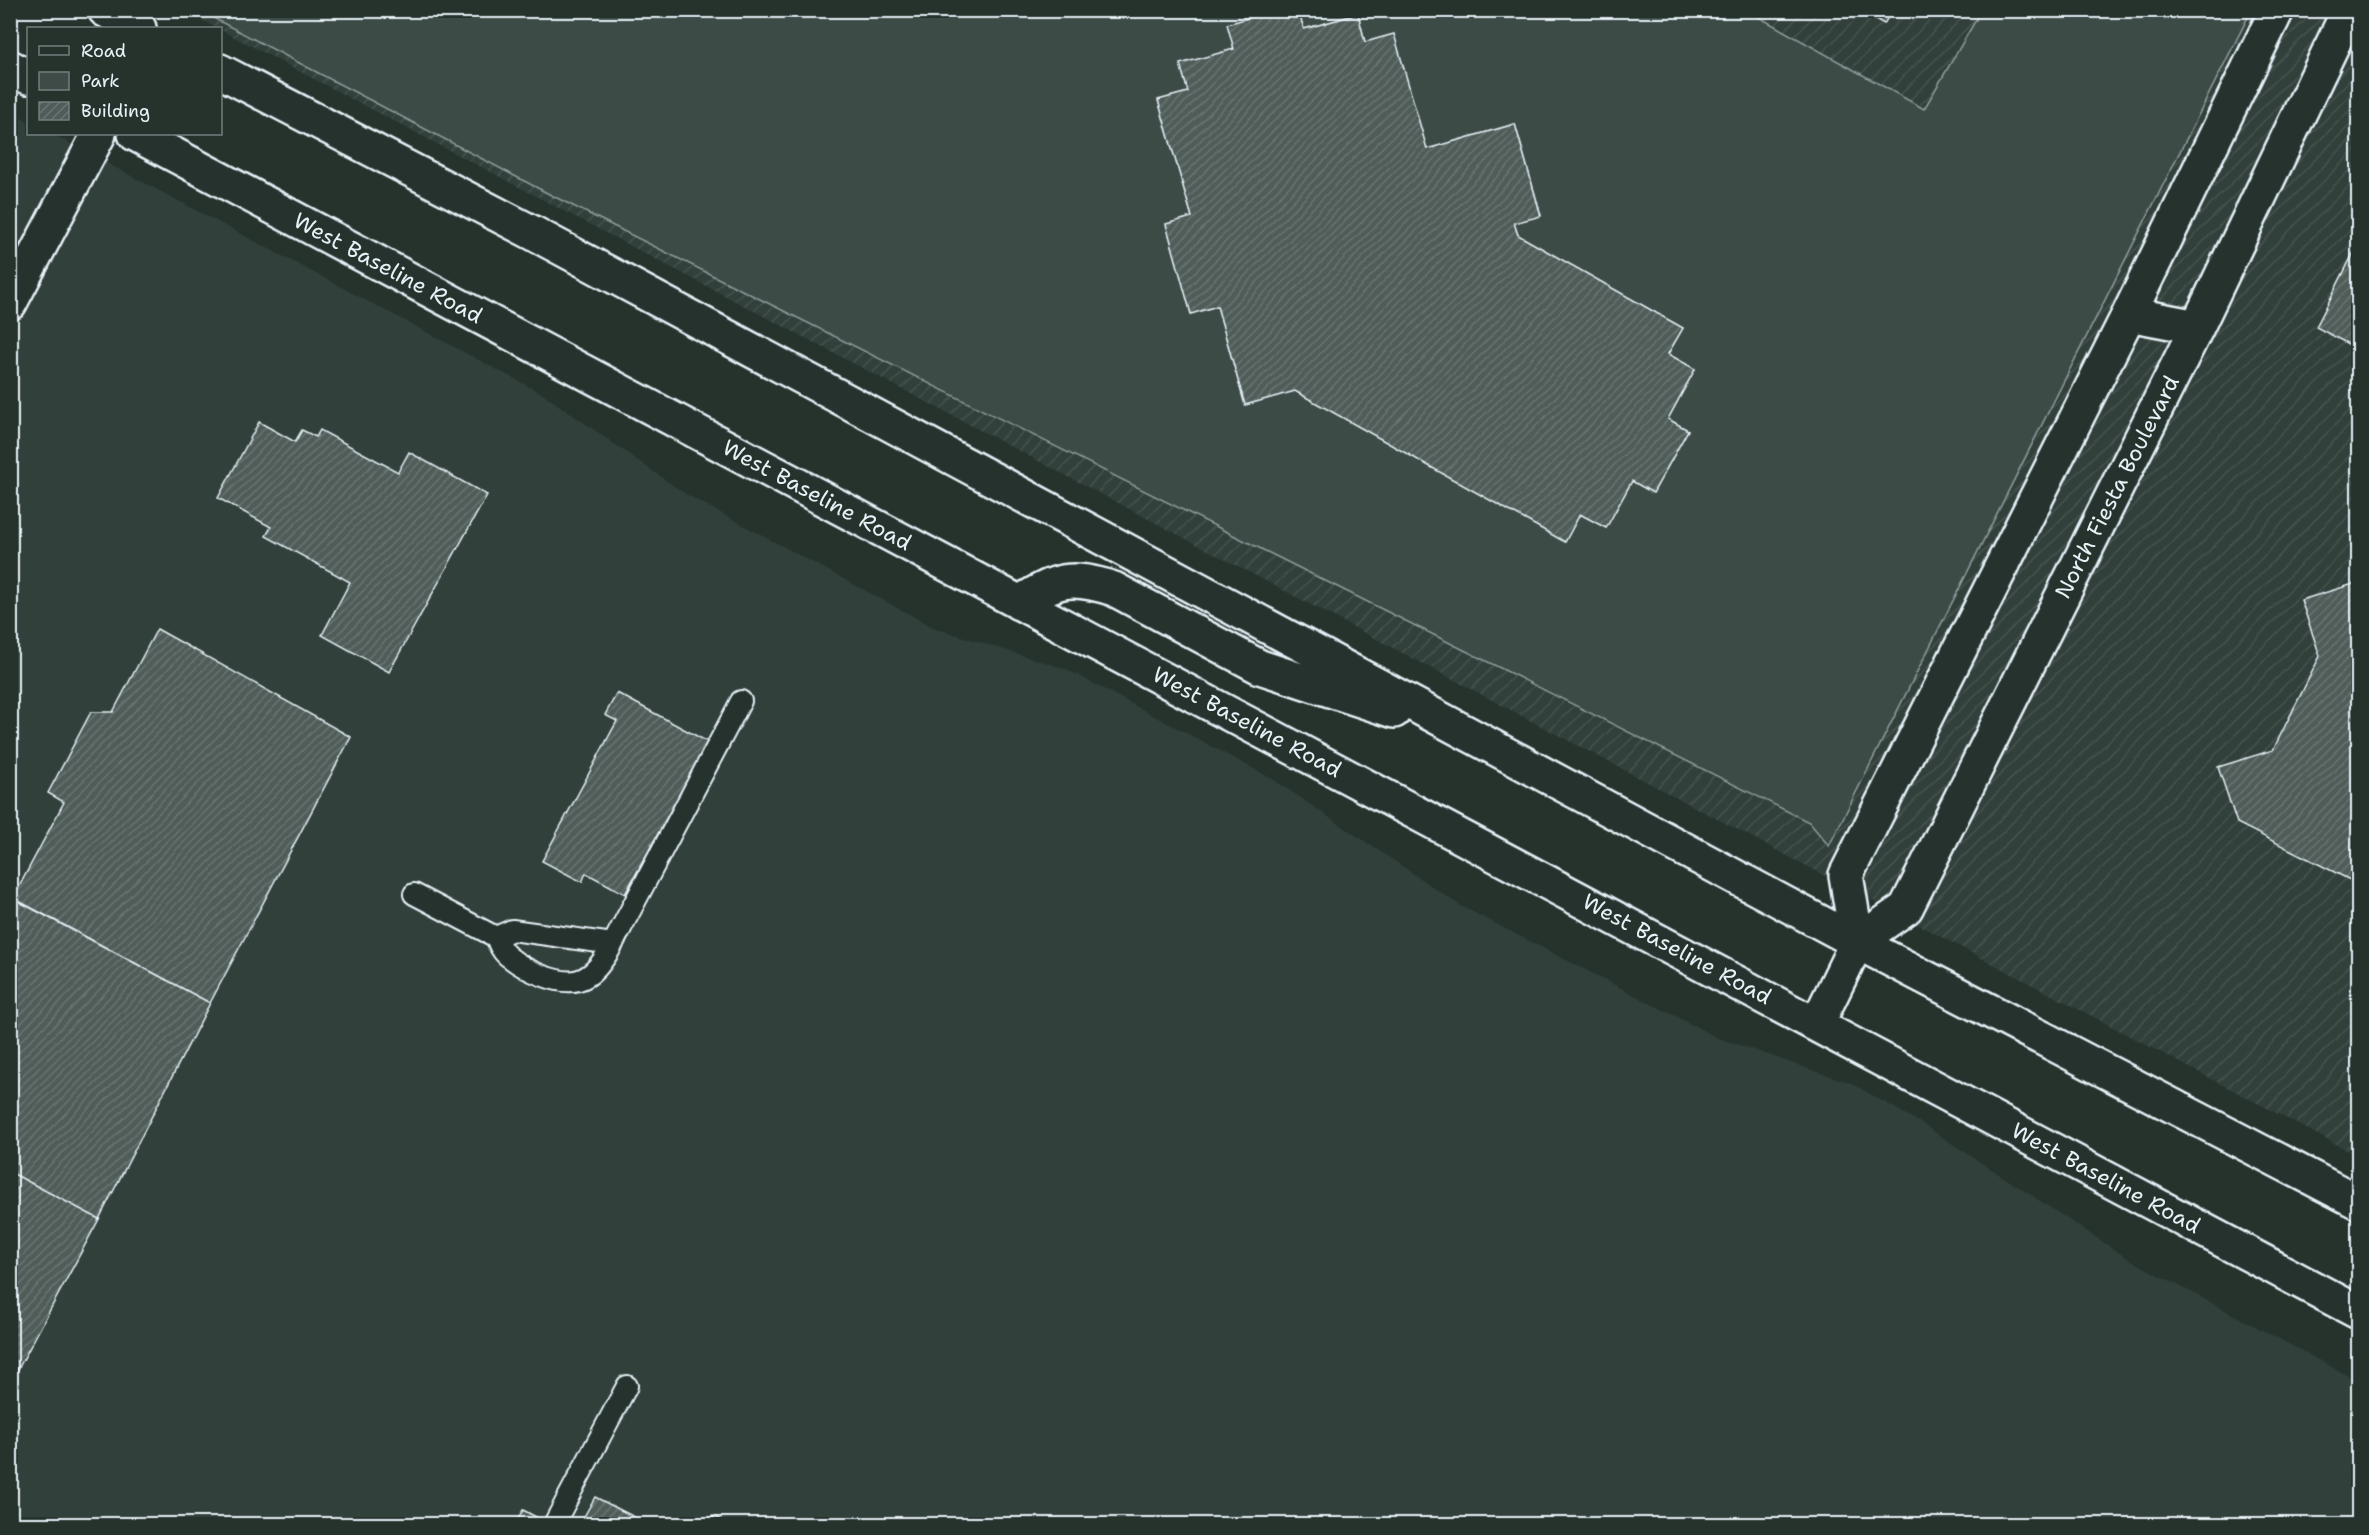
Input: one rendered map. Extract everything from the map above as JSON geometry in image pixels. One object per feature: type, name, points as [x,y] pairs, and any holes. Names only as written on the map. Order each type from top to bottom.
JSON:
[{"type":"main road","points":[[105,10],[137,27]]},
{"type":"main road","points":[[1857,942],[1846,875],[2129,314],[2277,10]]},
{"type":"main road","name":"North Fiesta Boulevard","points":[[1817,1023],[1857,942],[1906,908],[2197,327],[2349,10]]},
{"type":"main road","points":[[10,67],[27,76]]},
{"type":"main road","points":[[222,72],[545,240],[1857,942],[2358,1202]]},
{"type":"main road","points":[[10,303],[98,135]]},
{"type":"main road","name":"West Baseline Road","points":[[137,135],[1817,1023],[2358,1312]]},
{"type":"main road","points":[[2129,314],[2197,327]]},
{"type":"main road","points":[[1019,603],[1056,582],[1070,580],[1091,582],[1113,589],[1260,668],[1475,737]]},
{"type":"lane","points":[[414,894],[496,938],[508,957],[544,976],[566,982],[581,980],[598,968],[613,944],[741,701]]},
{"type":"lane","points":[[496,938],[512,930],[613,944]]},
{"type":"lane","points":[[554,1524],[627,1386]]},
{"type":"shaded area","points":[[185,11],[2358,11],[2358,1156],[222,31],[222,27],[215,27]]},
{"type":"shaded area","points":[[10,112],[27,120],[27,135],[54,135],[543,394],[687,495],[935,628],[1066,669],[1271,778],[1461,906],[1718,1038],[1851,1083],[1919,1122],[2129,1259],[2358,1381],[2358,1524],[11,1524]]},
{"type":"green space","points":[[200,11],[1276,11],[1234,49],[1181,64],[1188,92],[1158,100],[1192,217],[1166,224],[1191,313],[1217,306],[1245,405],[1295,391],[1565,542],[1580,514],[1606,528],[1632,481],[1653,493],[1688,430],[1668,419],[1695,369],[1668,354],[1683,328],[1518,235],[1514,223],[1541,215],[1515,124],[1427,149],[1365,42],[1358,14],[1304,29],[1298,11],[1748,11],[1924,109],[1981,11],[2251,11],[1829,846],[1809,822],[551,195]]},
{"type":"building","points":[[1276,10],[1298,10],[1304,29],[1358,14],[1365,42],[1394,34],[1427,149],[1515,124],[1541,216],[1514,223],[1518,235],[1683,328],[1668,354],[1695,369],[1668,419],[1688,430],[1653,493],[1632,481],[1606,528],[1580,514],[1565,542],[1295,391],[1245,405],[1217,306],[1191,314],[1166,224],[1192,217],[1158,100],[1188,92],[1180,64],[1234,49],[1227,24]]},
{"type":"building","points":[[1859,10],[1892,10],[1884,24]]},
{"type":"building","points":[[2358,244],[2358,329],[2350,345],[2316,327]]},
{"type":"building","points":[[259,422],[295,442],[302,430],[316,437],[320,430],[398,472],[409,452],[487,495],[389,672],[322,635],[350,582],[266,536],[271,527],[218,498]]},
{"type":"building","points":[[2358,579],[2358,884],[2237,823],[2218,767],[2273,750],[2320,656],[2301,600],[2357,583]]},
{"type":"building","points":[[157,629],[351,737],[210,1003],[13,898],[64,802],[48,793],[91,712],[113,712]]},
{"type":"building","points":[[617,693],[708,742],[625,894],[586,873],[582,882],[542,861],[617,721],[605,715]]},
{"type":"building","points":[[10,897],[210,1003],[99,1219],[10,1172]]},
{"type":"building","points":[[10,1172],[99,1219],[10,1384]]},
{"type":"building","points":[[595,1497],[648,1524],[580,1524]]},
{"type":"building","points":[[523,1510],[549,1524],[515,1524]]},
{"type":"building","points":[[713,1516],[729,1524],[708,1524]]}]
